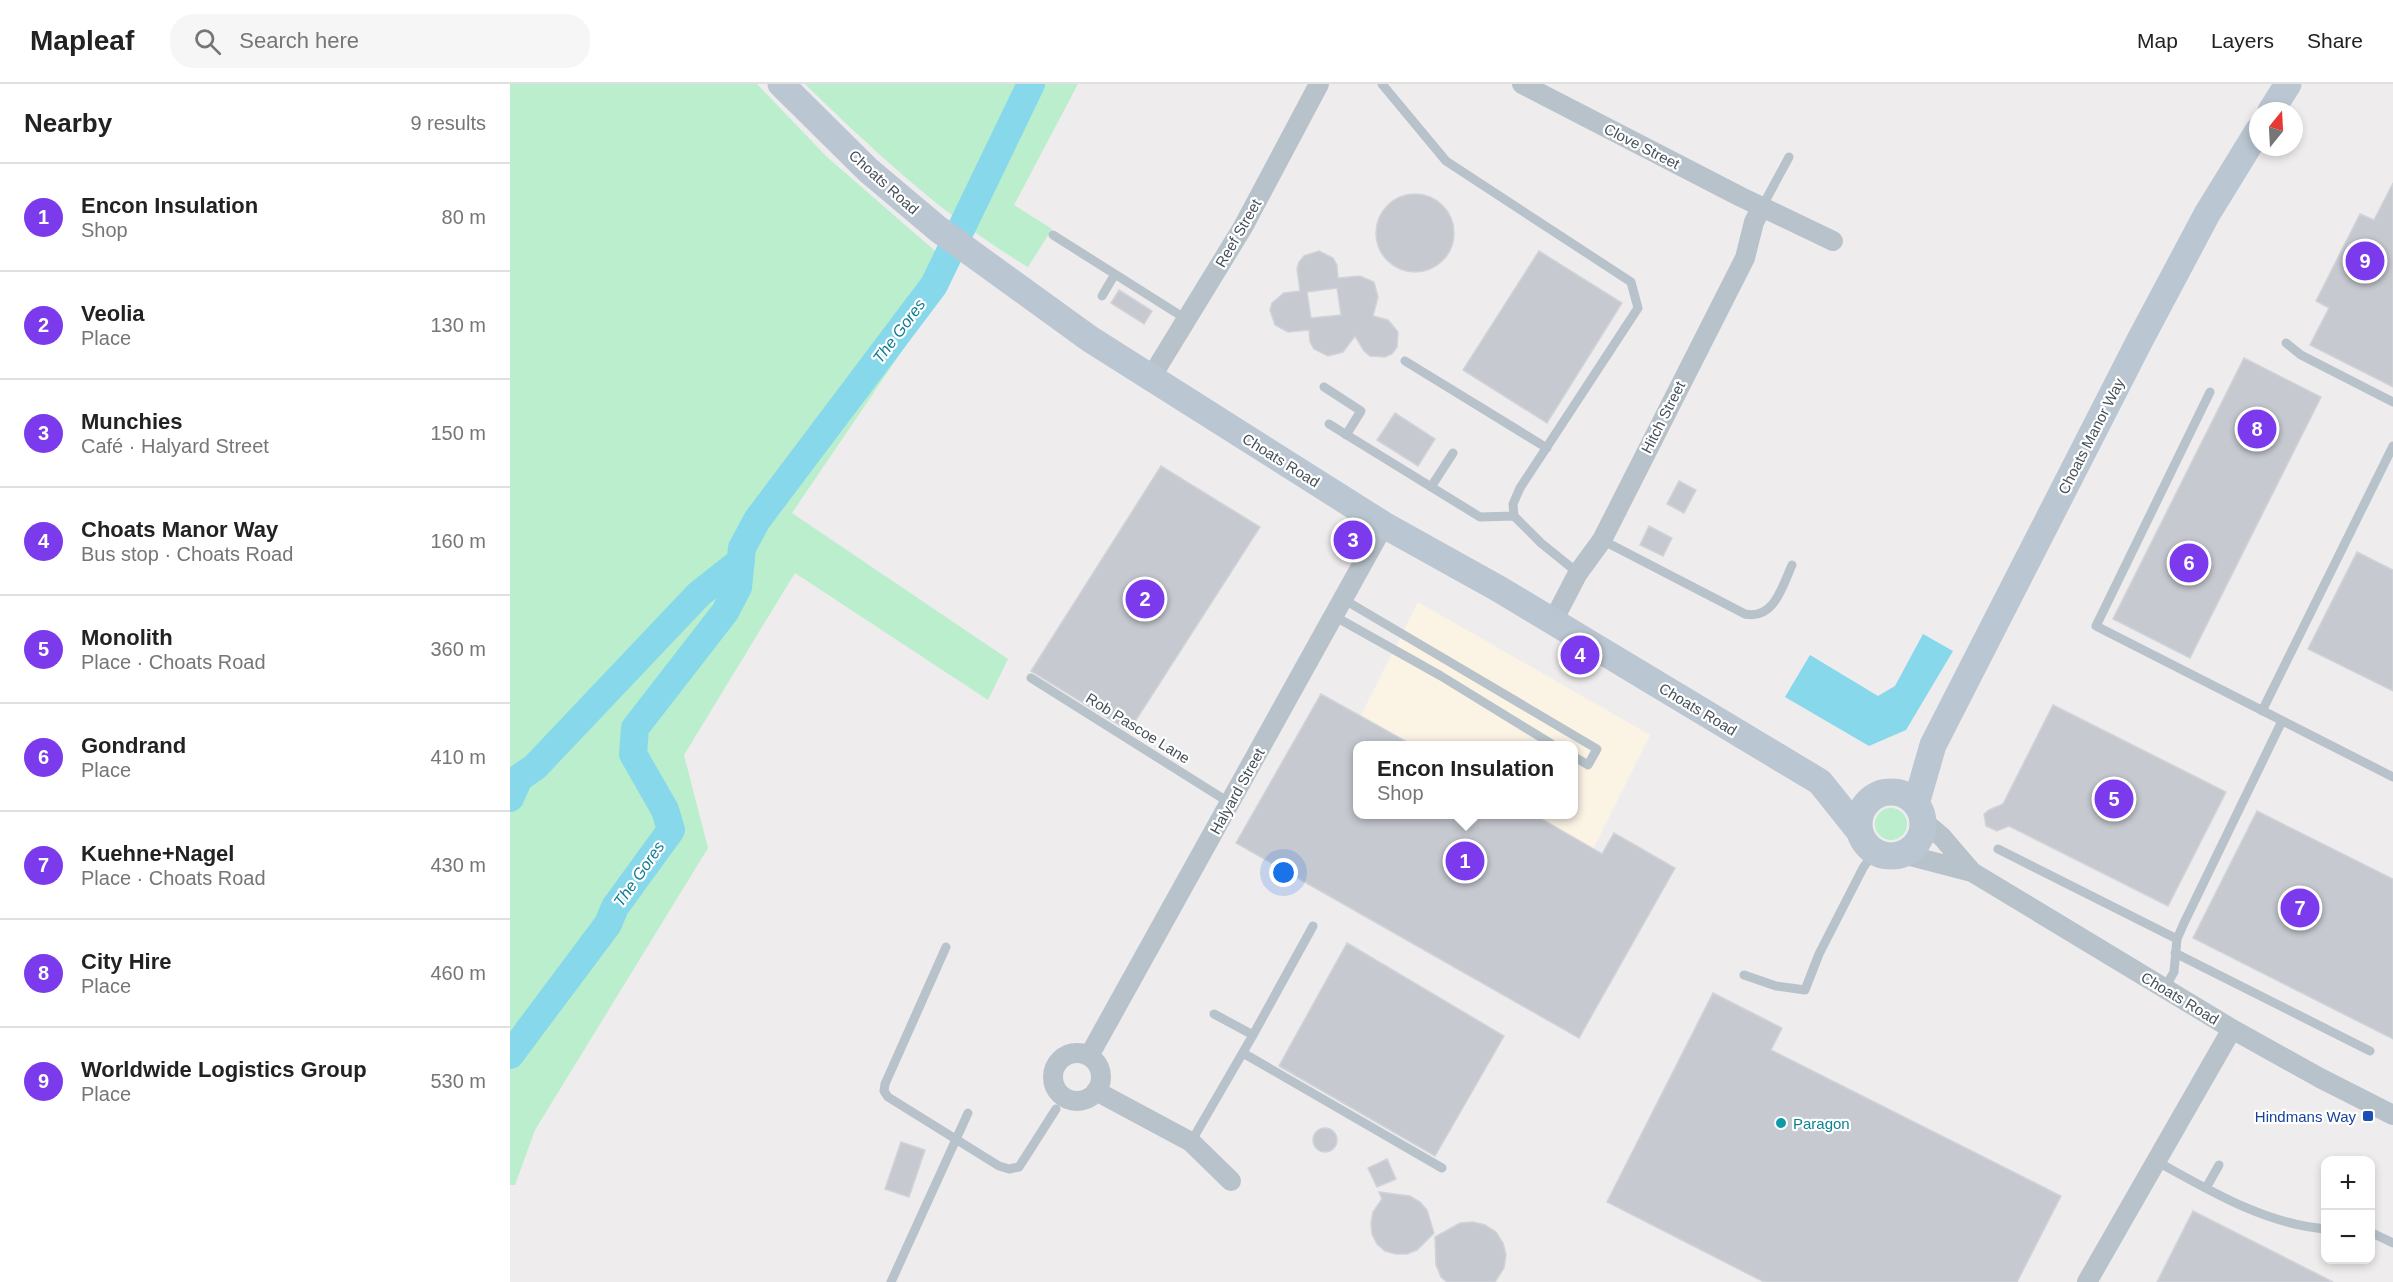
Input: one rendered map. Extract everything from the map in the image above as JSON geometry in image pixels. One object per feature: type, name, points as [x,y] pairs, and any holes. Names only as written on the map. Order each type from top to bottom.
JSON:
[{"type":"street","name":"Choats Road","points":[[781,84],[868,170],[938,230],[1090,339],[1384,525],[1553,621],[1820,782],[1867,842]]},
{"type":"street","name":"Reef Street","points":[[1150,379],[1243,227],[1319,84]]},
{"type":"street","name":"Clove Street","points":[[1522,84],[1833,241]]},
{"type":"street","points":[[2277,102],[2288,84]]},
{"type":"street","name":"Choats Manor Way","points":[[1919,813],[1933,745],[2207,214],[2249,145]]},
{"type":"street","name":"Hitch Street","points":[[1553,621],[1578,573],[1602,540],[1745,258],[1754,222],[1762,207]]},
{"type":"street","name":"Halyard Street","points":[[1089,1056],[1384,525]]},
{"type":"street","name":"Choats Manor Way","points":[[1887,793],[1933,745]]},
{"type":"street","name":"Choats Road","points":[[1820,782],[1887,793]]},
{"type":"street","points":[[1887,793],[1907,797],[1919,813],[1918,841],[1903,854],[1883,855],[1867,842],[1859,824],[1869,801],[1887,793]]},
{"type":"street","name":"Choats Road","points":[[1919,813],[1972,872]]},
{"type":"street","name":"Choats Road","points":[[1903,854],[1972,872],[2232,1029],[2393,1115]]},
{"type":"street","points":[[2087,1282],[2232,1029]]},
{"type":"street","points":[[1082,1053],[1089,1056],[1099,1068],[1101,1076],[1096,1091],[1091,1096],[1077,1101],[1060,1103],[1054,1085],[1056,1064],[1067,1055],[1082,1053]]},
{"type":"street","points":[[1096,1091],[1191,1142],[1231,1181]]},
{"type":"lane","points":[[1382,84],[1446,161],[1631,282],[1638,308],[1520,488],[1513,504],[1514,516],[1541,543],[1578,573]]},
{"type":"lane","points":[[1762,207],[1790,157]]},
{"type":"lane","points":[[1053,236],[1186,319]]},
{"type":"lane","points":[[1102,296],[1115,274]]},
{"type":"lane","points":[[2286,343],[2301,355],[2393,402]]},
{"type":"lane","points":[[1404,361],[1547,448]]},
{"type":"lane","points":[[1324,387],[1361,411],[1346,435]]},
{"type":"lane","points":[[2210,392],[2096,626],[2393,777]]},
{"type":"lane","points":[[1329,424],[1480,517],[1514,516]]},
{"type":"lane","points":[[2262,711],[2393,446]]},
{"type":"lane","points":[[1431,487],[1453,453]]},
{"type":"lane","points":[[1602,540],[1745,614],[1763,614],[1772,606],[1792,565]]},
{"type":"lane","points":[[1338,608],[1449,662],[1597,749],[1588,765],[1578,759]]},
{"type":"lane","points":[[1338,608],[1441,676],[1547,741]]},
{"type":"lane","name":"Rob Pascoe Lane","points":[[1031,678],[1230,803]]},
{"type":"lane","points":[[2164,989],[2174,972],[2177,939],[2282,721]]},
{"type":"lane","points":[[1744,975],[1776,986],[1805,990],[1819,954],[1863,868],[1867,842]]},
{"type":"lane","points":[[1998,849],[2177,939]]},
{"type":"lane","points":[[1191,1142],[1313,926]]},
{"type":"lane","points":[[946,947],[885,1084],[884,1091],[888,1097],[999,1166],[1009,1169],[1019,1167],[1060,1103]]},
{"type":"lane","points":[[2175,953],[2370,1051]]},
{"type":"lane","points":[[1214,1014],[1253,1035]]},
{"type":"lane","points":[[1243,1053],[1442,1168]]},
{"type":"lane","points":[[891,1282],[968,1113]]},
{"type":"lane","points":[[2156,1161],[2223,1198],[2304,1227],[2321,1229]]},
{"type":"lane","points":[[2206,1188],[2219,1165]]},
{"type":"lane","points":[[2375,1234],[2393,1243]]},
{"type":"shaded area","points":[[1418,602],[1650,735],[1593,849],[1540,819],[1578,819],[1578,741],[1407,741],[1361,715]]},
{"type":"green space","points":[[510,84],[757,84],[827,157],[957,270],[792,513],[1008,659],[988,700],[795,573],[684,755],[708,848],[535,1130],[515,1185],[510,1185]]},
{"type":"green space","points":[[805,84],[1078,84],[1014,205],[1052,229],[1028,267],[997,248],[939,205],[884,159]]},
{"type":"green space","points":[[1891,808],[1902,813],[1907,824],[1902,835],[1891,840],[1880,835],[1875,824],[1880,813]]},
{"type":"water","points":[[1923,634],[1953,651],[1906,730],[1869,746],[1785,697],[1810,655],[1878,696],[1895,686]]},
{"type":"building","points":[[2393,183],[2393,387],[2310,345],[2329,308],[2316,301],[2360,214],[2374,220]]},
{"type":"building","points":[[1407,194],[1423,194],[1437,200],[1448,211],[1454,225],[1454,241],[1448,255],[1437,266],[1423,272],[1407,272],[1393,266],[1382,255],[1376,241],[1376,225],[1382,211],[1393,200]]},
{"type":"building","points":[[1319,251],[1333,258],[1337,265],[1338,278],[1360,276],[1374,282],[1378,297],[1373,316],[1388,320],[1398,332],[1397,347],[1392,354],[1385,357],[1370,356],[1355,336],[1343,352],[1328,356],[1314,349],[1310,342],[1309,330],[1288,332],[1275,325],[1270,310],[1272,303],[1284,293],[1300,291],[1297,269],[1304,256]],"holes":[[[1337,288],[1341,315],[1311,318],[1307,292]]]},
{"type":"building","points":[[1539,251],[1622,303],[1547,423],[1463,370]]},
{"type":"building","points":[[1119,290],[1152,311],[1144,324],[1111,303]]},
{"type":"building","points":[[2244,358],[2321,397],[2190,658],[2113,619]]},
{"type":"building","points":[[1395,413],[1435,439],[1418,466],[1377,440]]},
{"type":"building","points":[[1161,466],[1260,527],[1129,731],[1031,671]]},
{"type":"building","points":[[1679,481],[1696,490],[1684,513],[1667,504]]},
{"type":"building","points":[[1649,526],[1672,538],[1663,556],[1640,545]]},
{"type":"building","points":[[2357,552],[2393,570],[2393,691],[2308,649]]},
{"type":"building","points":[[1321,694],[1405,741],[1353,741],[1353,819],[1542,819],[1602,854],[1614,833],[1675,868],[1579,1038],[1236,843]]},
{"type":"building","points":[[2053,705],[2226,792],[2168,906],[2009,826],[1997,831],[1986,826],[1984,814],[2003,804]]},
{"type":"building","points":[[2257,811],[2393,879],[2393,1039],[2193,938]]},
{"type":"building","points":[[1347,943],[1504,1036],[1435,1156],[1279,1066]]},
{"type":"building","name":"Paragon","points":[[1713,993],[1782,1028],[1771,1050],[2061,1196],[2017,1282],[1764,1282],[1607,1202]]},
{"type":"building","points":[[1325,1128],[1334,1131],[1337,1140],[1334,1149],[1325,1152],[1316,1149],[1313,1140],[1316,1131]]},
{"type":"building","points":[[901,1142],[925,1150],[909,1197],[885,1189]]},
{"type":"building","points":[[1387,1159],[1396,1179],[1377,1187],[1368,1168]]},
{"type":"building","points":[[1379,1192],[1410,1196],[1427,1210],[1434,1233],[1417,1250],[1407,1254],[1396,1254],[1385,1251],[1377,1244],[1372,1234],[1371,1223],[1373,1212],[1382,1199]]},
{"type":"building","points":[[2193,1211],[2333,1282],[2157,1282]]},
{"type":"building","points":[[1473,1222],[1485,1225],[1496,1232],[1503,1243],[1506,1255],[1504,1268],[1495,1282],[1447,1282],[1441,1277],[1436,1265],[1435,1237],[1460,1223]]},
{"type":"waterway","name":"The Gores","points":[[510,1055],[608,924],[615,907],[671,830],[665,810],[633,754],[635,728],[725,612],[738,587],[742,548],[757,520],[934,285],[1031,84]]},
{"type":"waterway","name":"The Gores","points":[[510,798],[519,778],[535,767],[699,594],[741,561]]},
{"type":"place","name":"Worldwide Logistics Group","points":[[2365,261]]},
{"type":"place","name":"City Hire","points":[[2257,429]]},
{"type":"place","name":"Munchies","points":[[1353,540]]},
{"type":"place","name":"Gondrand","points":[[2189,563]]},
{"type":"place","name":"Veolia","points":[[1145,599]]},
{"type":"place","name":"Choats Manor Way","points":[[1580,655]]},
{"type":"place","name":"Monolith","points":[[2114,799]]},
{"type":"place","name":"Encon Insulation","points":[[1465,861]]},
{"type":"place","name":"Kuehne+Nagel","points":[[2300,908]]},
{"type":"place","name":"Hindmans Way","points":[[2368,1116]]},
{"type":"place","name":"Paragon","points":[[1781,1123]]}]
